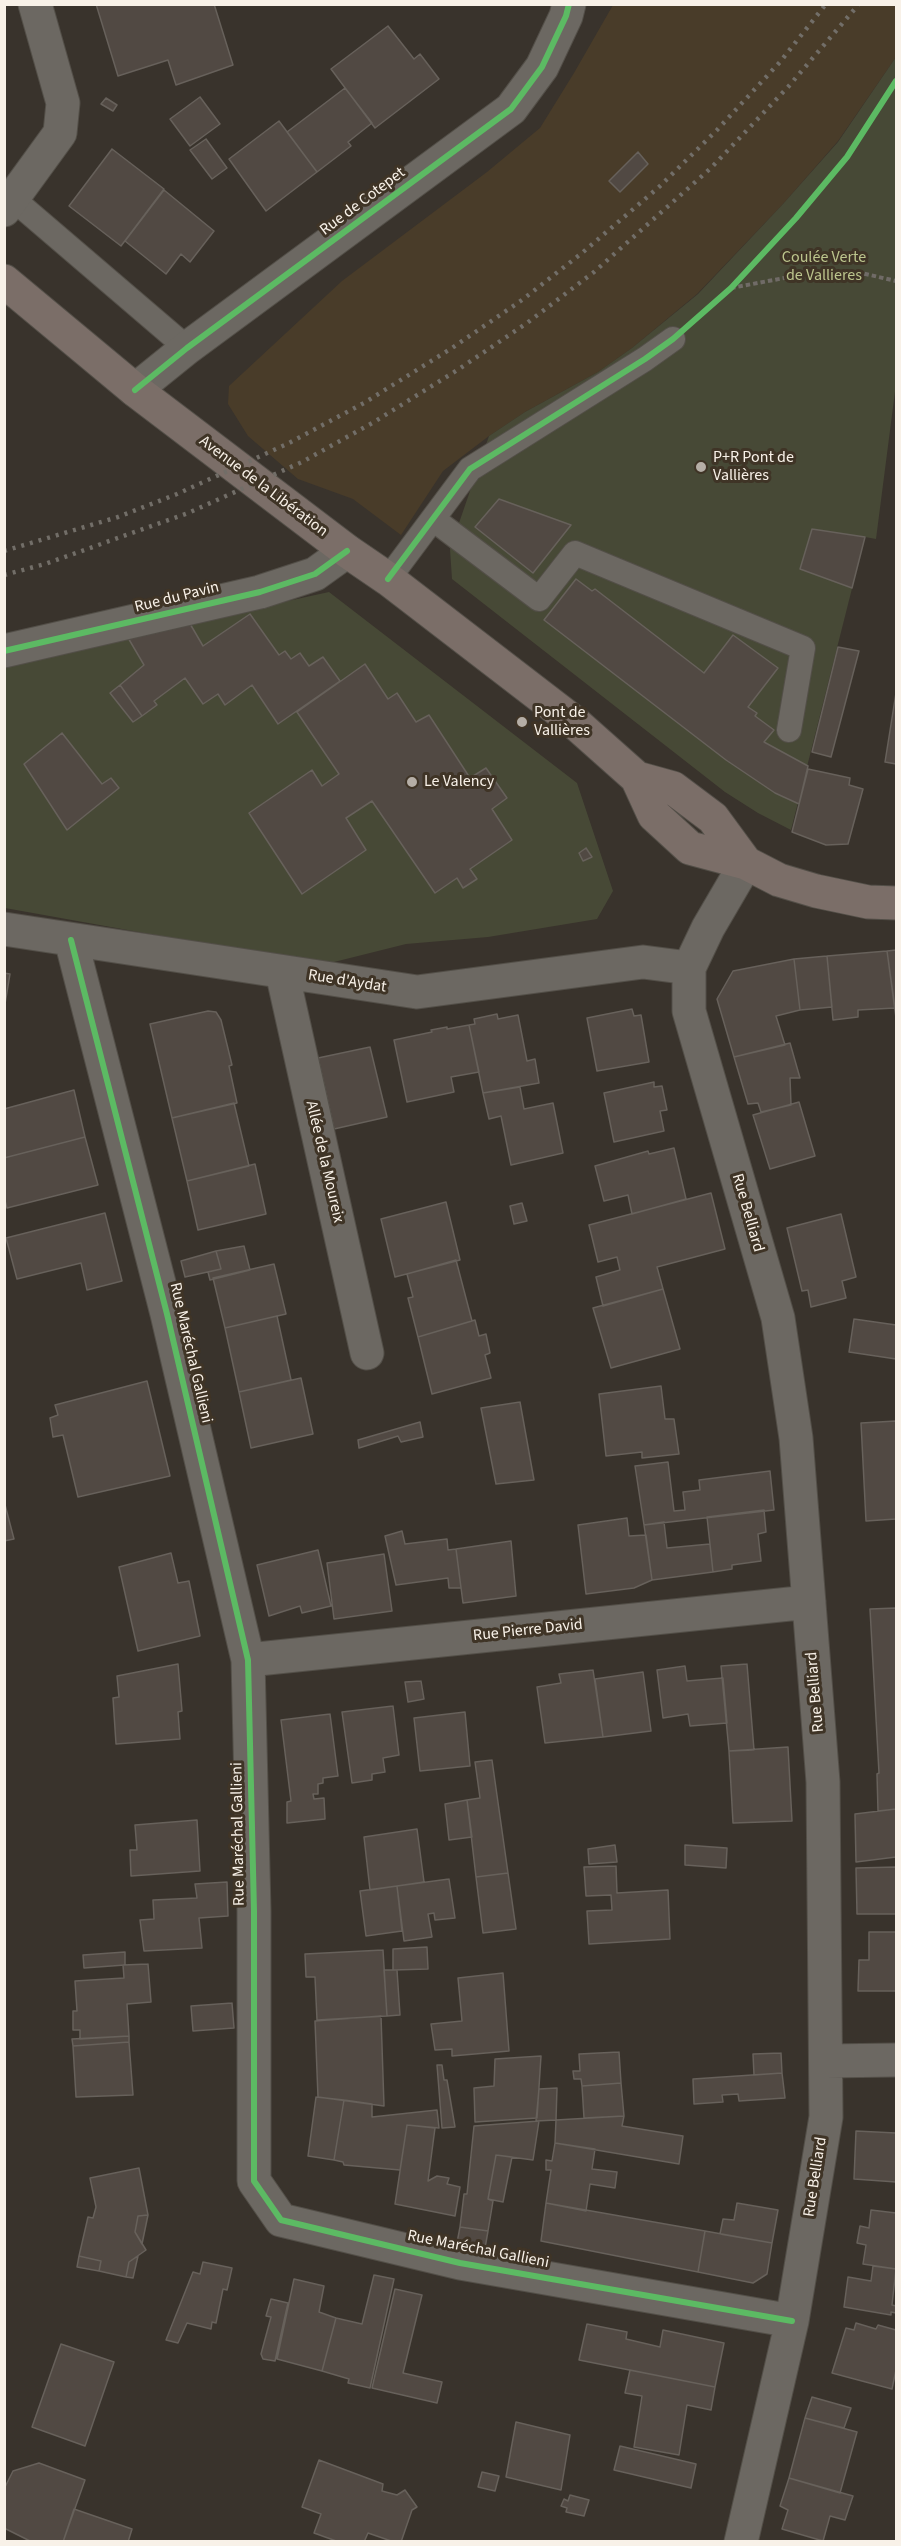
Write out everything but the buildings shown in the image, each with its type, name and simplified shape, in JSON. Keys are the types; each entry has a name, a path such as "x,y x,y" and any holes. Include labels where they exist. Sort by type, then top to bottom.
{"main road":[{"name":"Avenue de la Libération","path":"4,281 135,390 347,551 388,579 574,722 638,778 673,788 713,818 746,863 779,880 816,891 868,902 897,903"}],"street":[{"path":"9,205 60,133 63,103 35,4"},
{"name":"Rue de Cotepet","path":"135,390 187,348 511,109 542,67 566,16 569,4"},
{"name":"Rue du Pavin","path":"4,651 260,592 315,574 347,551"},
{"name":"Rue Belliard","path":"741,2541 792,2321 826,2117 823,1782 796,1438 778,1318 689,1011 689,968 708,928 746,863"},
{"name":"Rue d'Aydat","path":"4,929 417,992 643,962 689,968"},
{"name":"Rue Maréchal Gallieni","path":"71,940 167,1314 248,1660 254,1911 254,2181 281,2220 460,2263 792,2321"},
{"name":"Allée de la Moureix","path":"282,972 367,1353"},
{"name":"Rue Pierre David","path":"248,1660 809,1602"},
{"path":"826,2061 897,2060"}],"lane":[{"path":"9,205 187,348"},
{"path":"388,579 470,469 673,339"},
{"path":"433,519 539,599 574,553 803,648 789,730"}],"path":[{"path":"730,288 812,273 856,272 897,281"},
{"path":"722,295 739,279"}],"shaded area":[{"path":"613,5 896,5 896,57 838,141 783,204 697,294 632,348 598,372 525,412 443,471 401,535 353,499 298,479 248,436 228,404 229,386 342,281 487,172 540,128"}],"green space":[{"name":"Coulée Verte de Vallieres","path":"896,57 896,384 876,539 865,537 791,830 725,792 452,579 450,549 489,436 525,412 598,372 632,348 698,294 838,142"},
{"path":"329,592 577,783 613,891 597,919 488,937 406,944 322,965 5,908 4,663"}],"railway":[{"path":"4,551 118,517 177,494 287,444 364,403 452,348 522,300 582,253 659,187 717,130 780,62 826,4"},
{"path":"4,575 45,564 188,513 302,462 374,422 459,369 527,323 594,272 711,168 788,87 859,4"}],"cycle path":[{"path":"135,390 187,348 511,109 542,67 566,16 569,4"},
{"path":"388,579 470,469 645,359 673,339 731,288 796,218 847,157 896,81"},
{"path":"4,651 260,592 315,574 347,551"},
{"path":"71,940 167,1314 248,1660 254,1911 254,2181 281,2220 460,2263 792,2321"}],"place":[{"name":"P+R Pont de Vallières","path":"701,467"},
{"name":"Pont de Vallières","path":"522,722"},
{"name":"Le Valency","path":"412,782"}]}
